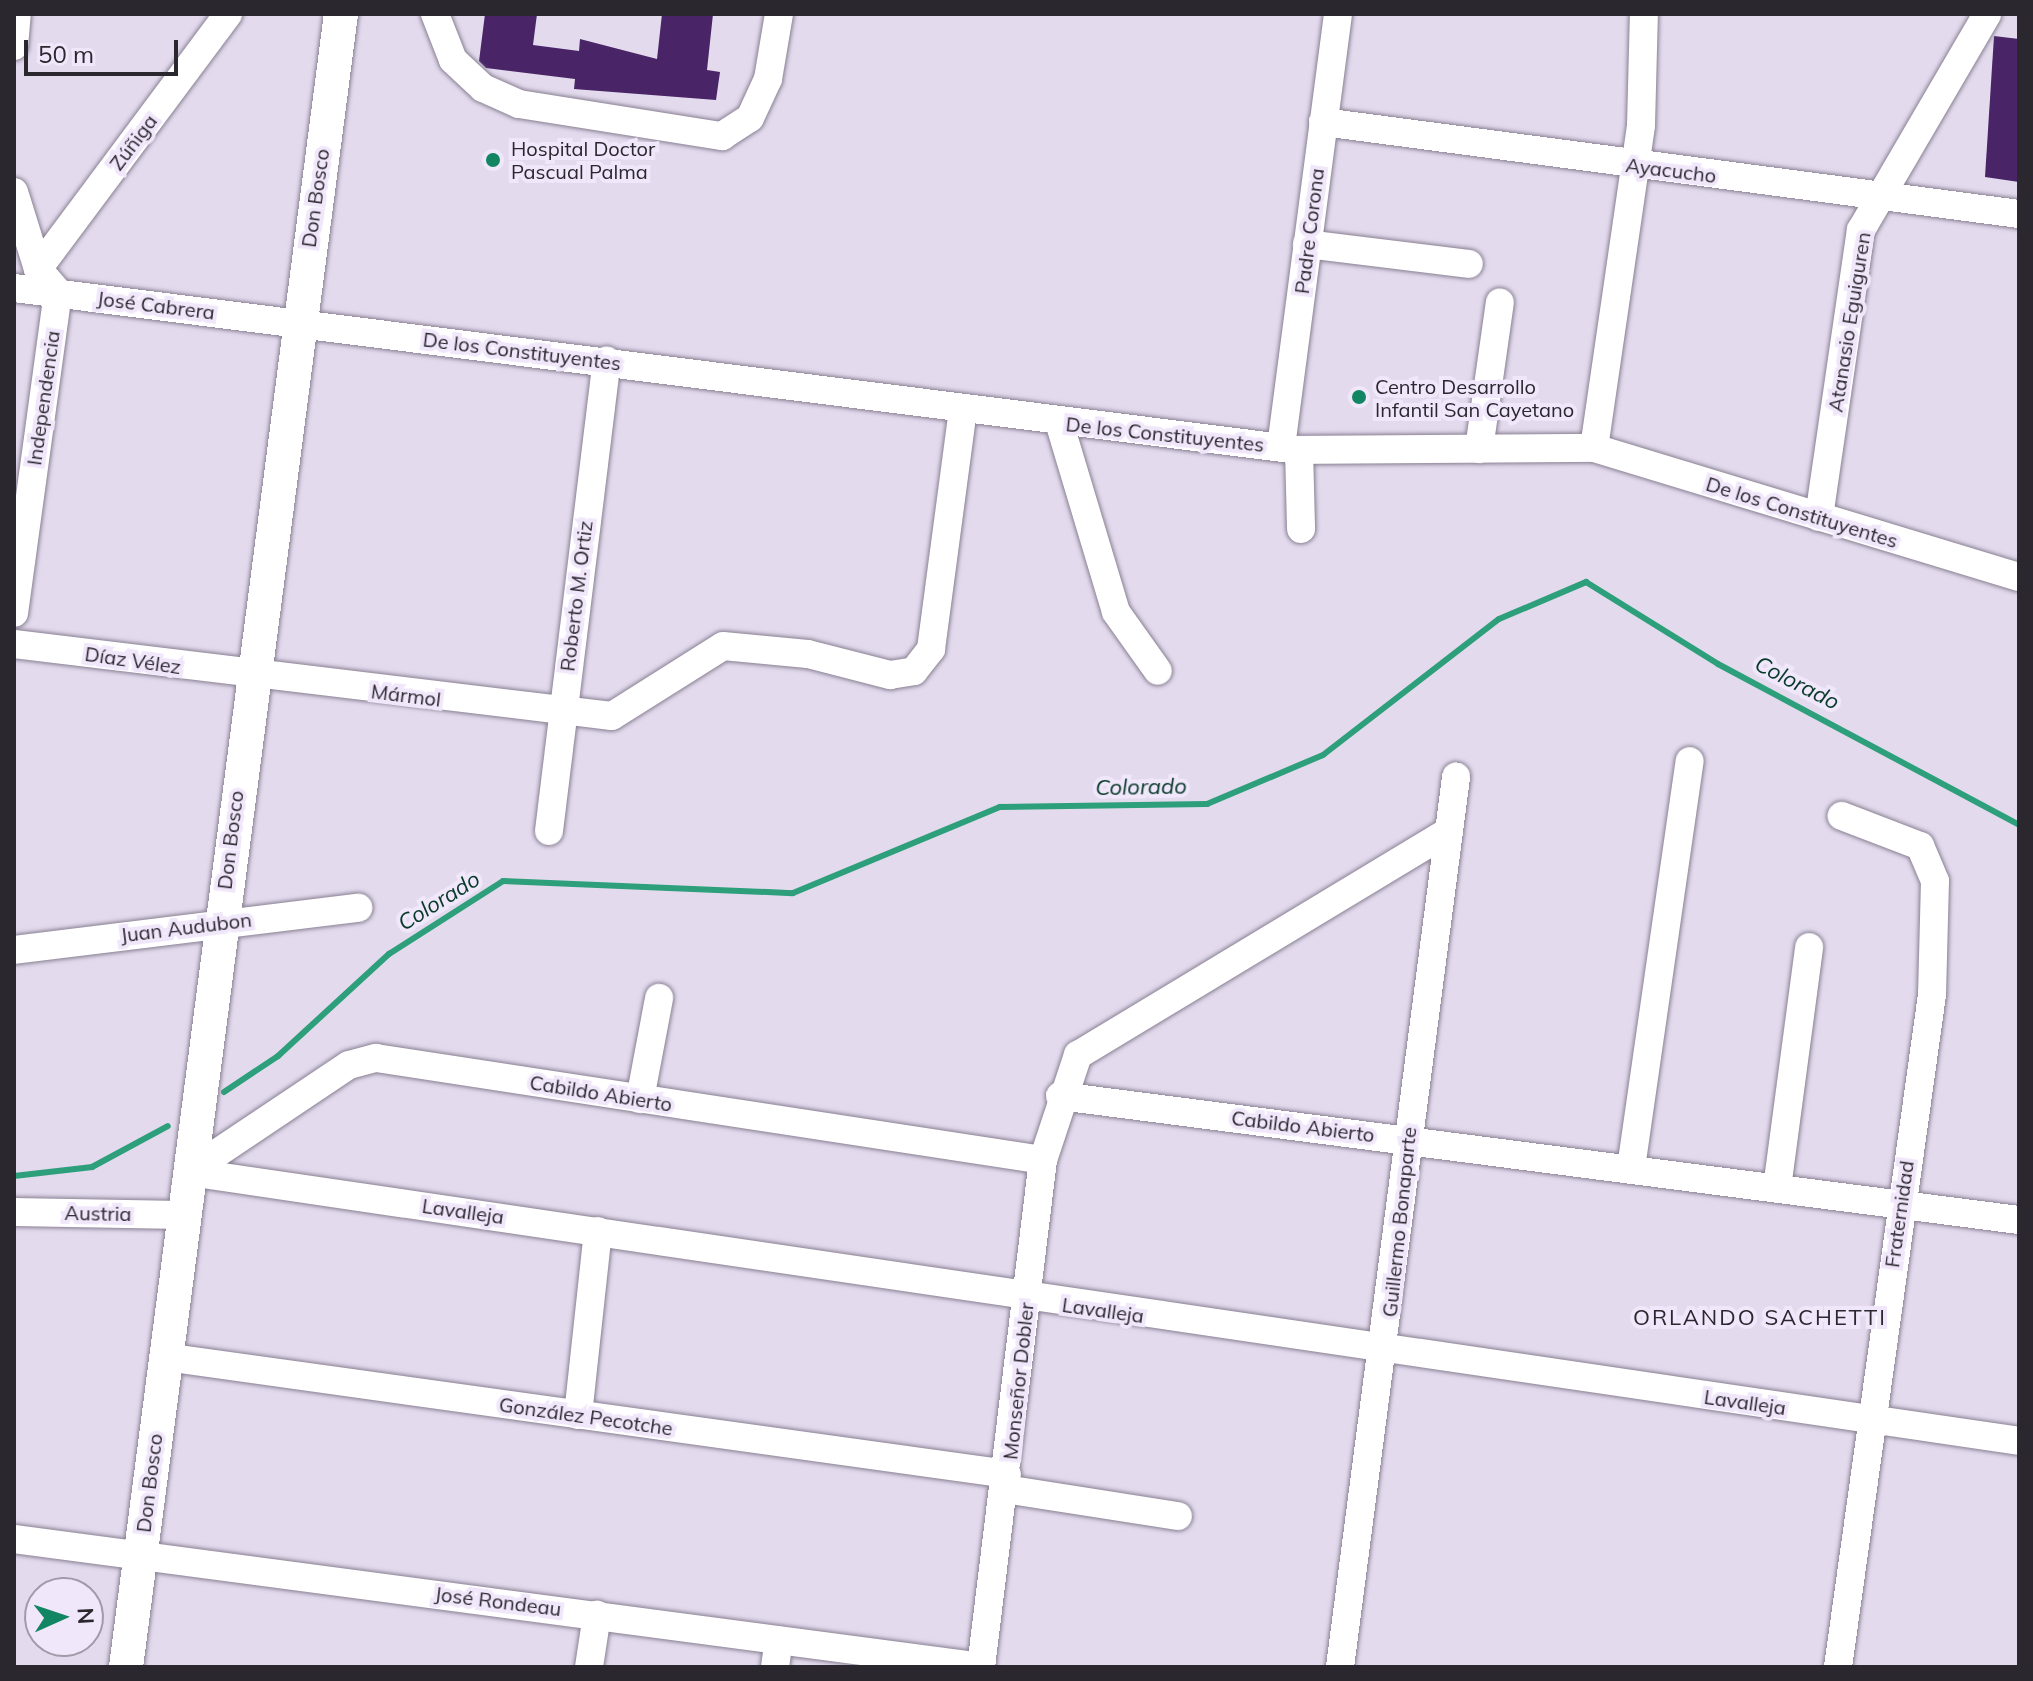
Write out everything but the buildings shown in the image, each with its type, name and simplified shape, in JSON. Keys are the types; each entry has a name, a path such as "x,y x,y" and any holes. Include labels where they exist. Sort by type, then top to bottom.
{"main road":[{"name":"Don Bosco","path":"126,1667 251,676 341,14"}],"street":[{"path":"14,46 17,14"},
{"name":"Zúñiga","path":"38,269 228,14"},
{"path":"435,14 453,60 483,88 519,104 722,136 750,118 768,79 779,14"},
{"name":"Padre Corona","path":"1301,529 1290,448 1307,244 1338,14"},
{"path":"1594,448 1636,166 1644,14"},
{"name":"Atanasio Eguiguren","path":"1819,517 1861,230 1878,194 1987,14"},
{"name":"Ayacucho","path":"1323,122 1636,166 2019,214"},
{"path":"14,192 38,269 58,292"},
{"path":"1307,244 1469,264"},
{"name":"José Cabrera","path":"14,288 297,323"},
{"name":"Independencia","path":"14,613 58,292"},
{"path":"1479,449 1500,302"},
{"name":"De los Constituyentes","path":"297,323 1059,422 1290,448 1594,448 2019,577"},
{"name":"Roberto M. Ortiz","path":"549,831 561,714 607,361"},
{"name":"Mármol","path":"251,676 561,714 612,716 723,646 808,654 890,675 914,671 931,649 963,408"},
{"path":"1059,422 1116,612 1158,671"},
{"name":"Díaz Vélez","path":"14,644 251,676"},
{"path":"1631,1168 1690,761"},
{"name":"Guillermo Bonaparte","path":"1340,1667 1385,1350 1407,1138 1456,777"},
{"name":"Fraternidad","path":"1838,1667 1900,1204 1932,995 1935,881 1920,846 1842,816"},
{"path":"1060,1096 1078,1055 1449,831"},
{"name":"Juan Audubon","path":"14,950 220,921 358,908"},
{"path":"1777,1188 1809,947"},
{"path":"640,1099 659,998"},
{"name":"Cabildo Abierto","path":"189,1172 349,1065 376,1058 1043,1160"},
{"name":"Cabildo Abierto","path":"1060,1096 1407,1138 2019,1220"},
{"name":"Monseñor Dobler","path":"981,1667 1043,1160 1060,1096"},
{"name":"Lavalleja","path":"189,1172 598,1231 1027,1299 2019,1441"},
{"name":"Austria","path":"14,1212 182,1215"},
{"path":"578,1415 598,1231"},
{"name":"González Pecotche","path":"165,1357 578,1415 1006,1481 1178,1516"},
{"name":"José Rondeau","path":"14,1539 597,1615 777,1653 981,1667"},
{"path":"589,1667 597,1615"}],"waterway":[{"name":"Colorado","path":"224,1092 278,1056 389,954 503,881 793,893 1000,807 1207,804 1323,755 1499,619 1586,582 1718,664 2019,825"},
{"name":"Colorado","path":"14,1176 92,1167 168,1126"}],"place":[{"name":"Hospital Doctor Pascual Palma","path":"493,160"},
{"name":"Centro Desarrollo Infantil San Cayetano","path":"1359,397"}],"district":[{"name":"ORLANDO SACHETTI","path":"1760,1318"}]}
